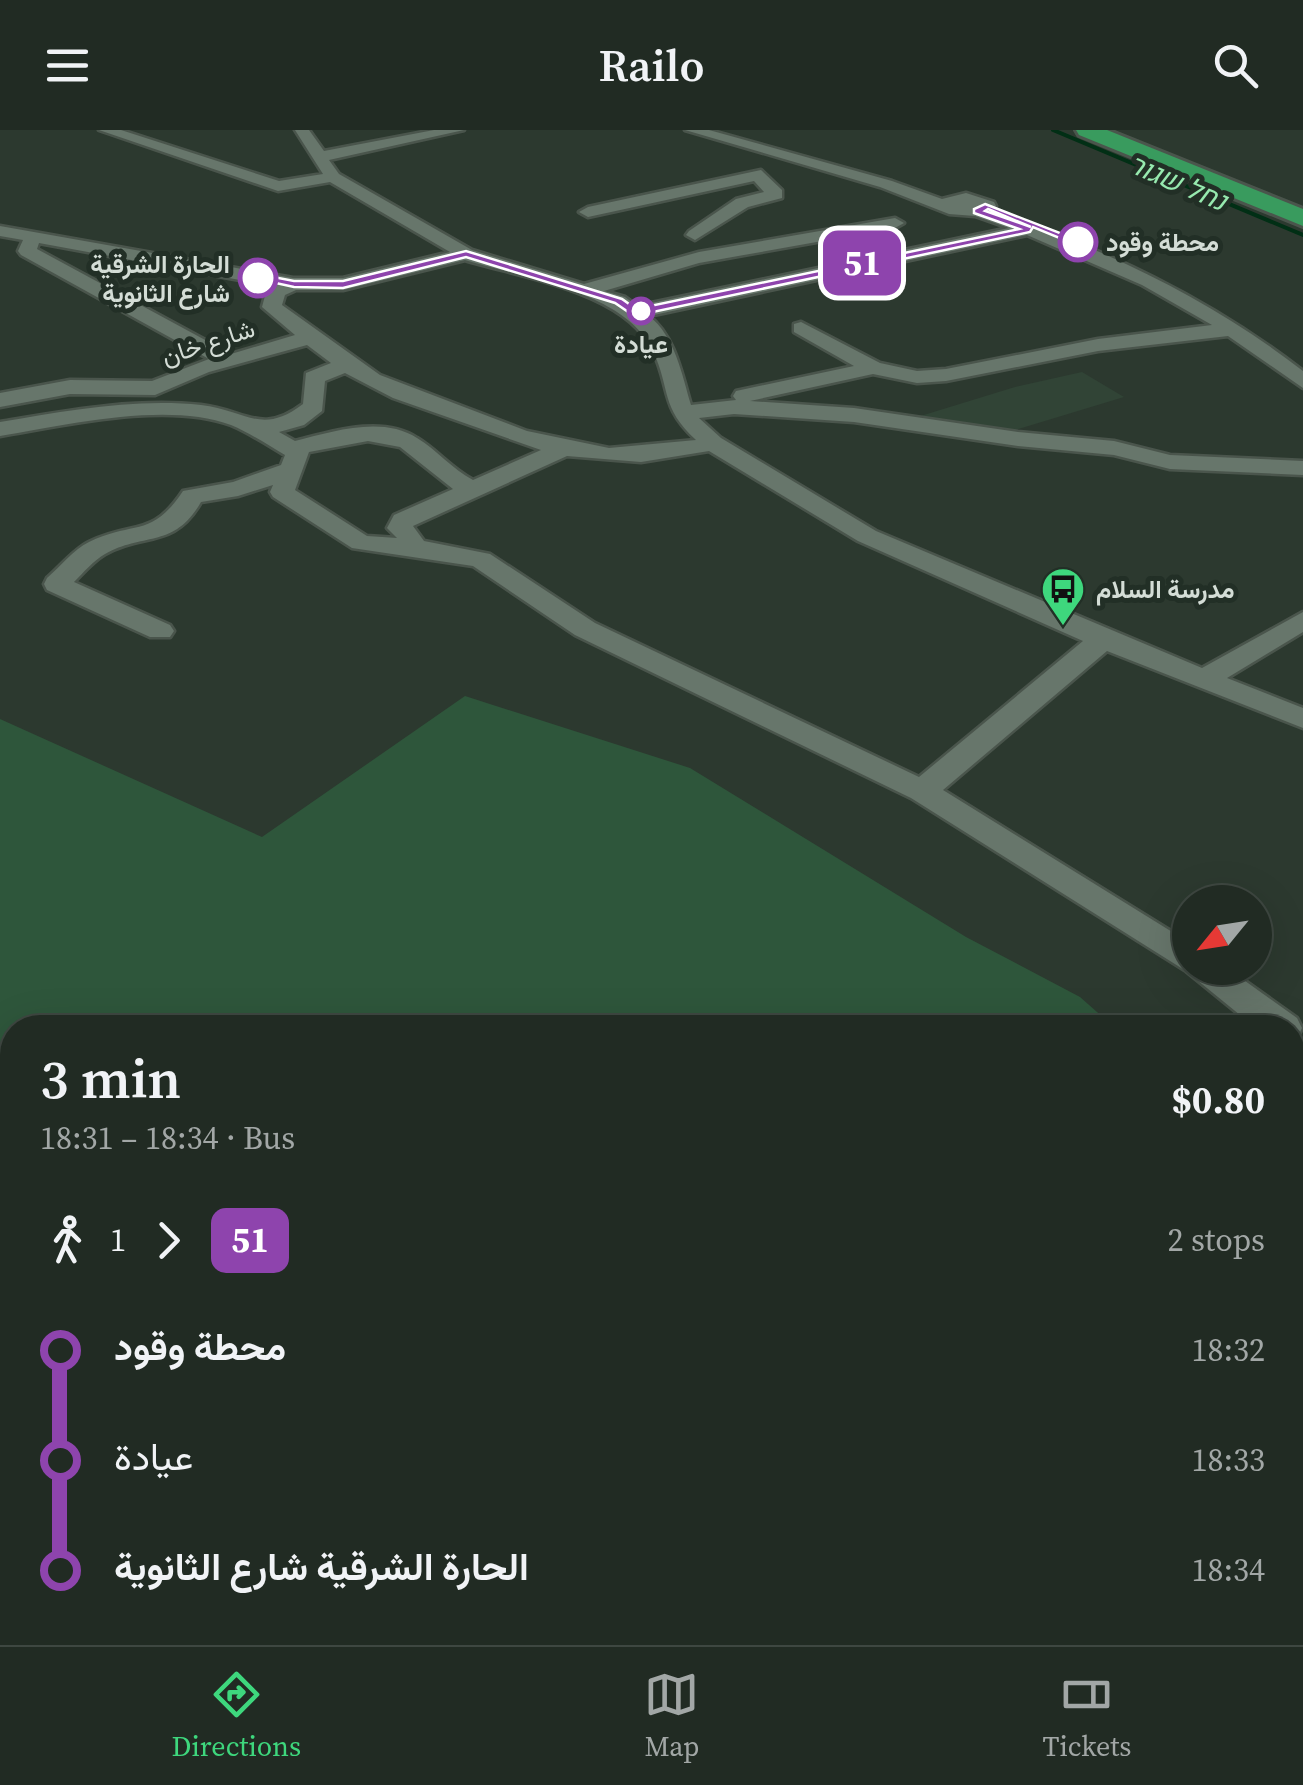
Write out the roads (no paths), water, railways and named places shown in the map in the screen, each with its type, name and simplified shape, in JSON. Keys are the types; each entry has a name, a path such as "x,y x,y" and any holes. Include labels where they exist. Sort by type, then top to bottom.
{"highway":[{"path":"1086,130 1303,218"},
{"path":"1118,131 1303,208"}],"street":[{"path":"106,130 278,186 326,167 457,130"},
{"path":"302,130 326,167 466,254 618,301 650,326 713,443 867,536 1103,639 1303,719"},
{"path":"692,130 951,200 979,200 983,208 1166,286 1234,329 1303,382"},
{"path":"701,130 766,141 951,200"},
{"path":"588,212 761,175 782,155"},
{"path":"695,234 742,203 776,194 761,175"},
{"path":"983,208 1109,255 1126,267"},
{"path":"584,291 640,270 895,223"},
{"path":"634,313 1030,229"},
{"path":"0,231 294,284 343,284 466,254"},
{"path":"33,237 27,251 228,361"},
{"path":"294,284 276,292 272,307 371,380 520,440 560,450 616,456 651,455 713,443"},
{"path":"801,328 873,368 917,377 946,375 1098,345 1234,329"},
{"name":"شارع خان","path":"0,400 70,387 154,388 202,367 312,336"},
{"path":"260,430 296,420 314,406 314,378 348,364"},
{"path":"694,411 873,368"},
{"path":"694,411 734,406 854,415 1018,440 1114,448 1170,462 1303,468"},
{"path":"0,428 206,410 242,418 291,460"},
{"path":"160,631 57,584 96,548 169,527 180,520 192,496 238,488 291,460 389,433 411,444 450,480 472,488"},
{"path":"413,547 410,536 400,528 403,520 560,450"},
{"path":"291,460 282,492 361,542 480,560 586,629 922,791 1172,949"},
{"path":"1204,680 1303,620"},
{"path":"922,791 1103,639"},
{"path":"1225,985 1265,1015"}],"waterway":[{"name":"נחל שגור","path":"1053,130 1303,235"}],"place":[{"name":"محطة وقود","path":"1078,242"},
{"name":"الحارة الشرقية شارع الثانوية","path":"258,278"},
{"name":"عيادة","path":"641,311"},
{"name":"مدرسة السلام","path":"1063,627"}]}
